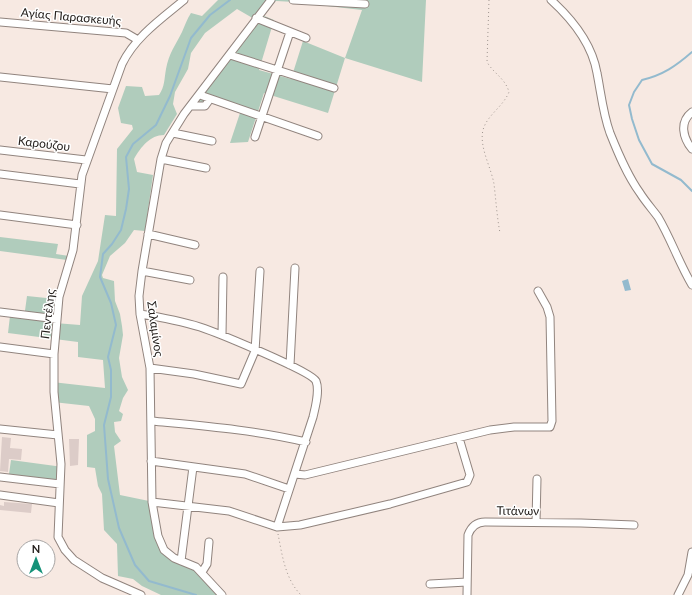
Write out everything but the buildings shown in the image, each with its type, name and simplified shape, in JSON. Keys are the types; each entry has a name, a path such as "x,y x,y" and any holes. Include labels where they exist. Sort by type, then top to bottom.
{"street":[{"name":"Πεντέλης","path":"140,595 102,578 74,560 65,550 58,537 61,464 54,392 56,319 59,297 73,250 77,225 80,184 86,160 113,89 128,52 138,40 184,0"},
{"name":"Σαλαμίνος","path":"222,595 196,567 168,554 161,545 158,536 152,502 152,421 150,368 140,314 142,271 161,159 166,143 191,106 271,0"},
{"path":"293,0 365,4"},
{"path":"551,0 573,22 586,43 595,64 601,98 610,133 626,170 639,192 658,218 680,266 692,285"},
{"path":"256,18 306,38"},
{"name":"Αγίας Παρασκευής","path":"0,22 126,33 138,40"},
{"path":"255,137 290,32"},
{"path":"230,55 334,88"},
{"path":"0,77 113,89"},
{"path":"200,95 318,136"},
{"path":"191,106 205,106 210,99"},
{"path":"692,112 684,121 683,132 692,149"},
{"path":"173,133 212,141"},
{"name":"Καρούζου","path":"0,150 86,160"},
{"path":"161,159 206,168"},
{"path":"0,174 80,184"},
{"path":"0,214 77,225"},
{"path":"148,234 195,245"},
{"path":"290,365 295,268"},
{"path":"142,271 190,280"},
{"path":"150,368 194,374 241,384 255,350 260,271"},
{"path":"222,335 223,277"},
{"path":"295,474 305,475 502,428 550,427 552,421 550,317 547,307 538,291"},
{"path":"0,312 56,319"},
{"path":"140,314 199,327 222,335 290,365 312,376 316,381 317,388 315,409 306,442 277,527"},
{"path":"0,347 54,354"},
{"path":"152,421 274,434 306,442"},
{"path":"0,429 58,435"},
{"path":"152,502 228,510 277,527 300,525 390,504 467,482 470,476 459,438"},
{"path":"151,460 245,474 289,489"},
{"path":"181,560 193,467"},
{"path":"0,477 60,484"},
{"path":"536,522 537,479"},
{"path":"0,495 59,504"},
{"name":"Τιτάνων","path":"467,595 466,582 468,535 474,525 481,522 634,525"},
{"path":"202,572 207,564 209,542"},
{"path":"678,595 688,575 692,552"},
{"path":"430,584 466,582"}],"path":[{"path":"489,0 487,62 491,69 502,77 509,92 506,101 488,120 483,130 483,142 490,166 500,233"},
{"path":"277,527 288,575 295,588 301,595"}],"green space":[{"path":"218,0 296,0 295,2 276,1 262,15 274,20 259,70 291,79 303,41 345,58 328,113 264,93 248,142 230,143 241,110 228,106 195,101 256,20 237,9 205,33 191,53 188,69 175,92 173,104 177,114 164,135 154,137 146,142 134,159 137,172 153,175 145,231 134,230 125,243 110,256 102,275 103,278 114,281 115,301 120,314 123,335 119,358 122,377 128,390 123,398 119,411 123,414 121,421 114,422 115,432 121,441 114,446 120,495 149,501 154,536 163,554 176,563 194,569 218,595 161,595 142,586 133,579 118,576 117,544 104,530 102,494 98,486 95,468 87,467 87,435 95,431 95,419 89,406 53,402 52,382 105,388 103,360 78,357 78,342 8,333 10,316 24,318 27,296 56,299 55,323 80,325 82,296 98,261 105,215 116,216 117,149 133,129 132,125 121,123 118,108 126,86 142,87 145,96 159,95 163,86 166,69 172,50 191,13 202,16"},
{"path":"328,0 426,0 422,82 345,58 362,10 327,6"},
{"path":"0,237 58,244 56,254 69,256 67,260 0,251"},
{"path":"11,460 63,467 62,481 9,474"}],"water":[{"path":"628,279 631,290 625,291 622,281"}],"waterway":[{"path":"196,595 149,581 135,565 119,528 108,479 104,425 111,397 111,370 108,357 116,325 111,303 100,277 103,254 121,230 126,209 129,189 126,157 133,144 156,125 170,96 191,38 210,15 230,0"},
{"path":"692,52 669,69 642,80 634,92 629,105 639,140 652,164 681,180 692,191"}]}
